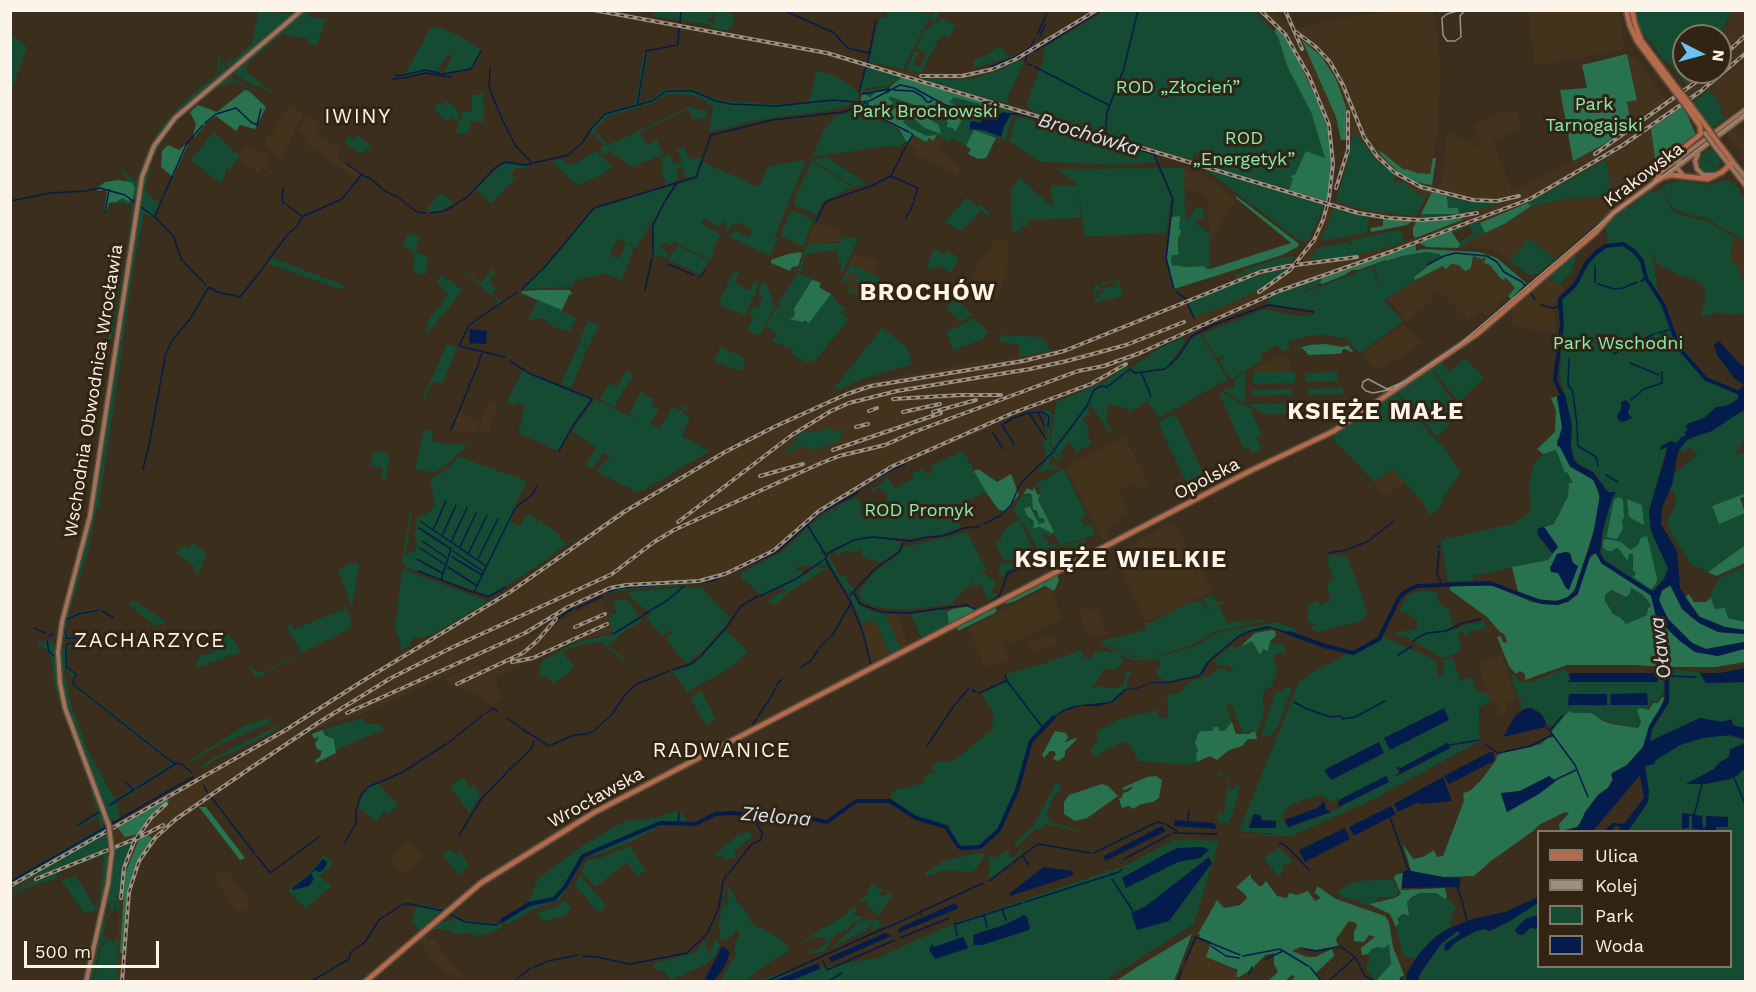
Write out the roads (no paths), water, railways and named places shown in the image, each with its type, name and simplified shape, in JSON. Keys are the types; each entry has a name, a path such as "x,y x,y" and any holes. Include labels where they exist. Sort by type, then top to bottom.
{"main road":[{"name":"Wschodnia Obwodnica Wrocławia","path":"87,981 109,878 112,851 109,826 63,698 58,674 58,652 62,622 90,516 138,201 148,159 171,122 302,10"},
{"path":"1629,13 1632,32 1742,176 1746,186"},
{"path":"1687,105 1700,126 1707,131"},
{"path":"1731,163 1725,170 1711,178 1660,177 1665,163 1707,131 1716,129 1746,108"},
{"name":"Krakowska","path":"1535,284 1596,232 1613,213 1654,183 1680,158 1746,108"},
{"name":"Krakowska","path":"1660,177 1746,116"},
{"path":"1700,150 1695,163 1702,174 1713,175 1731,163"},
{"path":"1680,158 1677,167 1683,176"},
{"name":"Opolska","path":"872,668 1275,459 1334,431 1466,342 1535,284"},
{"name":"Wrocławska","path":"365,981 489,877 602,808 872,668"}],"water":[{"path":"962,111 993,118 1003,112 1011,114 1001,137 983,130 970,129 970,122 980,123 983,116"},
{"path":"470,329 487,331 486,344 469,343"},
{"path":"1719,341 1745,367 1745,409 1712,431 1688,439 1681,447 1672,485 1662,508 1661,524 1677,551 1680,588 1698,616 1725,627 1745,630 1745,634 1718,632 1699,623 1682,609 1670,585 1662,590 1659,600 1668,619 1692,643 1706,649 1744,642 1745,651 1743,649 1718,656 1695,652 1664,626 1669,661 1669,702 1652,729 1650,741 1700,718 1723,722 1731,719 1733,725 1745,728 1745,742 1743,739 1730,735 1703,738 1680,745 1656,760 1654,764 1645,766 1649,792 1648,802 1629,830 1619,830 1620,827 1615,826 1612,830 1605,830 1613,823 1624,824 1644,798 1640,775 1594,830 1567,830 1580,824 1585,812 1598,795 1608,788 1613,780 1612,773 1627,765 1643,747 1649,726 1665,698 1663,648 1650,591 1654,590 1664,579 1668,568 1651,531 1649,511 1667,450 1667,447 1660,450 1661,446 1671,441 1677,443 1681,437 1686,436 1684,432 1688,430 1687,424 1704,418 1716,407 1734,402 1738,399 1738,391 1744,385 1735,379 1717,355 1714,345"},
{"path":"1565,394 1572,426 1571,447 1574,460 1593,472 1608,492 1616,492 1603,529 1600,553 1592,554 1587,560 1600,494 1593,480 1570,466 1557,445 1562,427 1557,396"},
{"path":"1626,400 1630,405 1628,413 1632,418 1623,422 1619,421 1617,416 1621,409 1621,402"},
{"path":"1544,527 1558,547 1552,553 1538,535 1537,529"},
{"path":"1570,553 1573,563 1578,566 1569,590 1558,573 1551,572 1550,568 1557,554"},
{"path":"1268,626 1294,634 1290,635 1271,628 1250,632 1239,637 1210,661 1203,673 1197,677 1168,683 1151,683 1137,689 1126,690 1113,702 1099,706 1080,706 1051,719 1063,710 1074,706 1110,702 1125,689 1137,688 1151,682 1168,682 1199,675 1207,662 1238,636 1248,631"},
{"path":"1745,668 1745,682 1706,683 1700,673 1720,673"},
{"path":"1656,673 1658,682 1567,682 1570,680 1569,674"},
{"path":"1647,693 1648,705 1610,705 1611,694"},
{"path":"1569,694 1607,694 1607,705 1568,705"},
{"path":"1444,708 1449,720 1390,750 1384,738"},
{"path":"1531,708 1541,714 1546,722 1545,727 1503,737 1515,716 1524,709"},
{"path":"1379,742 1384,753 1331,780 1324,770"},
{"path":"1447,743 1450,748 1394,777 1400,772 1396,767 1401,768"},
{"path":"1745,743 1745,768 1738,775 1705,784 1686,784 1714,769 1729,757 1730,749"},
{"path":"1490,752 1494,753 1494,761 1449,784 1444,776"},
{"path":"1386,776 1389,782 1338,807 1339,800"},
{"path":"1549,776 1556,781 1539,794 1507,812 1501,793 1520,791"},
{"path":"1443,777 1452,801 1421,804 1419,802 1398,812 1394,804"},
{"path":"1324,801 1326,809 1331,812 1288,827 1285,820 1317,808"},
{"path":"1391,806 1396,814 1354,836 1349,827"},
{"path":"1682,813 1702,816 1703,828 1706,827 1706,816 1728,817 1728,827 1704,830 1692,829 1692,816 1689,816 1689,828 1682,829"},
{"path":"1254,814 1260,815 1262,820 1276,821 1276,828 1249,828"},
{"path":"1175,820 1214,823 1217,829 1174,826"},
{"path":"1162,826 1166,831 1105,861 1104,856"},
{"path":"1345,828 1350,839 1305,862 1299,850"},
{"path":"1203,847 1209,850 1200,858 1178,862 1126,888 1122,878 1163,855 1178,848"},
{"path":"1209,857 1212,863 1169,921 1137,930 1131,913 1146,906"},
{"path":"323,859 327,862 326,866 322,871 315,870 311,874 314,879 309,886 293,890 292,888 309,875"},
{"path":"1044,867 1072,871 1074,875 1010,896 1010,893"},
{"path":"1409,869 1443,877 1460,878 1460,887 1402,888 1403,872"},
{"path":"1537,897 1537,904 1510,921 1490,931 1484,929 1476,931 1444,951 1445,944 1460,934 1458,931 1441,944 1417,981 1406,981 1407,973 1418,955 1435,937 1449,928 1472,919 1505,912"},
{"path":"955,903 957,909 898,933 899,928"},
{"path":"1024,915 1027,917 1029,930 982,945 974,945 973,935 1004,925"},
{"path":"1537,915 1537,929 1530,928 1523,935 1517,934 1515,930 1525,919"},
{"path":"885,933 891,936 832,962 828,958"},
{"path":"963,937 968,947 966,949 935,959 929,950 932,944 934,947"},
{"path":"722,946 730,952 725,966 714,981 704,981"},
{"path":"818,963 820,969 790,981 774,981"}],"waterway":[{"path":"680,24 681,10"},
{"path":"783,10 819,26"},
{"path":"1038,33 1048,10"},
{"path":"1035,51 1102,10"},
{"path":"1106,125 1107,112 1124,68 1138,10"},
{"path":"868,61 876,20"},
{"path":"1040,36 1045,25"},
{"path":"646,51 678,45 679,27"},
{"path":"820,27 833,32 848,48 869,53"},
{"path":"978,72 1013,58 1030,48 1035,39"},
{"path":"442,74 471,69 481,51"},
{"path":"637,105 646,54"},
{"path":"1025,62 1027,55"},
{"path":"859,92 866,66"},
{"path":"1035,67 1040,70"},
{"path":"490,69 489,87 501,117 515,145 532,163"},
{"path":"396,74 398,76 426,70 439,73"},
{"path":"1041,70 1080,90"},
{"path":"413,76 426,73 451,77"},
{"path":"393,79 411,77"},
{"name":"Brochówka","path":"859,102 869,101 900,85 914,88 943,104 962,111"},
{"path":"863,94 889,89"},
{"name":"Brochówka","path":"894,90 913,91 927,102 932,100"},
{"name":"Brochówka","path":"495,168 505,162 525,165 568,155 582,143 605,114 652,101 666,91 692,91 716,101 731,104 776,106 833,100 857,102"},
{"path":"1081,91 1109,105"},
{"name":"Brochówka","path":"859,106 866,103"},
{"path":"868,103 864,110 909,132"},
{"path":"522,289 544,268 594,208 696,177 711,135 772,120 844,112 856,107"},
{"path":"205,123 216,114 236,108 257,125 261,109"},
{"name":"Brochówka","path":"1009,114 1021,114 1154,154 1173,199 1166,258 1174,289"},
{"path":"164,195 187,143 203,125"},
{"path":"1106,127 1106,135"},
{"path":"907,144 913,135 911,133"},
{"path":"906,146 891,176 918,188 914,199"},
{"name":"Brochówka","path":"347,164 397,197"},
{"name":"Brochówka","path":"430,213 444,211 467,197 494,169"},
{"name":"Brochówka","path":"267,262 302,217 342,199 362,174"},
{"path":"816,222 825,203 891,176"},
{"path":"665,201 676,184"},
{"name":"Brochówka","path":"10,201 50,193 100,188 125,195 134,202"},
{"path":"283,188 282,201 285,204"},
{"path":"105,212 109,190"},
{"path":"155,216 163,197"},
{"name":"Brochówka","path":"399,198 417,212 425,213"},
{"path":"910,211 914,201"},
{"path":"653,254 653,225 664,203"},
{"path":"287,205 302,216"},
{"name":"Brochówka","path":"140,206 156,218 174,237 181,259 206,285"},
{"path":"906,218 909,212"},
{"path":"1563,397 1555,380 1562,323 1560,299 1575,285 1587,262 1597,252 1606,246 1623,244 1634,251 1642,261 1646,278 1663,304 1679,348 1706,379 1742,394"},
{"name":"Brochówka","path":"1427,265 1455,253 1487,256 1497,262 1504,272 1522,282 1535,299"},
{"path":"645,290 652,258"},
{"name":"Brochówka","path":"165,356 171,342 190,319 209,287 217,292 240,297 266,264"},
{"path":"668,264 694,275"},
{"path":"1595,266 1595,283"},
{"path":"701,277 705,270"},
{"path":"1641,281 1646,278"},
{"path":"1625,287 1637,282"},
{"path":"1598,284 1614,289 1624,288"},
{"path":"475,350 459,346 469,325 517,292"},
{"name":"Brochówka","path":"1177,292 1186,299"},
{"name":"Brochówka","path":"1187,303 1194,318"},
{"path":"1054,450 1087,406 1094,390 1101,386 1107,387 1130,369 1135,373 1165,369 1177,358 1192,336 1213,325 1268,305 1314,312"},
{"name":"Brochówka","path":"1541,305 1553,308 1560,306"},
{"name":"Brochówka","path":"1198,326 1206,328"},
{"path":"1160,346 1199,328"},
{"path":"1658,333 1669,330"},
{"path":"1613,354 1654,334"},
{"path":"476,350 505,357"},
{"path":"479,361 483,351"},
{"path":"143,469 165,358"},
{"path":"1569,359 1568,385 1574,399"},
{"path":"510,361 527,372"},
{"path":"469,386 479,363"},
{"path":"1630,363 1659,375"},
{"path":"1141,372 1151,396"},
{"path":"1631,400 1644,389 1662,383 1662,372"},
{"path":"528,373 592,399 572,427 559,451"},
{"path":"451,430 469,387"},
{"path":"1574,401 1577,424"},
{"path":"1014,444 1002,425 1013,418 1028,413 1043,412 1049,416 1048,427"},
{"path":"1029,413 1046,439"},
{"path":"1038,413 1045,426"},
{"path":"1577,426 1578,446 1596,457 1598,466"},
{"path":"993,433 1003,449"},
{"path":"1003,513 1011,505 1020,484 1053,452"},
{"path":"824,511 857,493 857,490 889,471 905,464"},
{"path":"1606,475 1610,477"},
{"path":"1611,478 1618,482"},
{"path":"474,592 515,508 532,495 537,486"},
{"path":"433,530 446,501"},
{"path":"443,534 456,505"},
{"path":"451,542 467,508"},
{"path":"608,592 620,588 712,581 777,552 821,512"},
{"path":"460,547 476,513"},
{"path":"468,554 487,515"},
{"path":"984,524 1001,515"},
{"path":"478,559 498,519"},
{"path":"420,521 486,566"},
{"path":"1329,553 1346,550 1367,542 1394,521"},
{"path":"808,526 825,554"},
{"path":"974,528 980,526"},
{"path":"929,537 943,536 972,527"},
{"path":"419,528 451,549 441,580"},
{"path":"760,596 796,579 825,559 828,553 854,540 873,537 911,541 927,537"},
{"path":"422,541 446,557"},
{"path":"850,595 876,568 899,552 903,543"},
{"path":"420,548 444,564"},
{"path":"453,551 484,572"},
{"path":"1439,551 1437,574 1442,584"},
{"path":"1597,551 1603,562 1654,595"},
{"name":"Zielona","path":"1330,647 1353,653 1379,639 1399,598 1417,586 1490,583 1541,602 1558,603 1576,593 1589,554"},
{"path":"452,557 482,575"},
{"path":"980,608 999,597 1008,573 1028,566 1049,566 1074,558"},
{"path":"417,559 442,573"},
{"path":"1086,560 1098,559"},
{"path":"826,560 851,603 863,633 871,666"},
{"path":"448,567 477,586"},
{"path":"418,571 472,592"},
{"path":"643,615 668,600 684,586"},
{"path":"474,592 488,597 506,587"},
{"path":"854,593 860,604 882,612 909,613 959,606"},
{"path":"577,608 602,596"},
{"path":"672,670 691,664 700,657 726,628 741,606 758,596"},
{"path":"819,648 833,634 851,603"},
{"path":"961,606 966,605 977,610"},
{"path":"558,619 574,608"},
{"path":"81,638 67,638 64,629 65,620 79,614 99,610"},
{"path":"102,611 114,618"},
{"path":"613,634 641,617"},
{"path":"1413,642 1427,633 1446,631 1463,623 1481,619"},
{"path":"34,628 45,633"},
{"name":"Zielona","path":"1289,633 1328,647"},
{"path":"48,636 53,634"},
{"path":"47,641 49,652 54,656"},
{"path":"75,677 76,674 66,667 66,649 67,644 80,642"},
{"path":"1398,655 1412,646"},
{"path":"801,667 811,661 818,650"},
{"path":"551,745 574,735 594,731 612,714 635,685 669,671"},
{"path":"1005,675 1007,681 1043,728"},
{"name":"Oława","path":"1671,676 1695,677"},
{"path":"74,679 73,684 172,762 183,765 192,773"},
{"path":"776,686 782,679"},
{"path":"979,693 1006,681"},
{"path":"927,746 953,707 969,688"},
{"path":"768,702 775,689"},
{"path":"972,690 976,692"},
{"path":"1294,702 1307,709 1331,717 1341,716 1343,719 1355,717 1385,701"},
{"path":"758,716 767,703"},
{"path":"490,710 493,708 498,712"},
{"path":"448,743 483,715"},
{"path":"1551,729 1562,716"},
{"name":"Zielona","path":"503,920 529,904 554,899 565,887 583,856 660,823 695,824 716,814 733,813 788,819 803,817 827,822 856,801 890,801 916,818 946,827 958,846 962,848 980,847 999,830 1017,790 1031,741 1054,717"},
{"path":"507,718 521,728"},
{"path":"753,724 757,718"},
{"path":"1547,727 1575,765 1588,797"},
{"path":"522,729 549,746"},
{"path":"1499,753 1531,746 1552,735"},
{"path":"1450,745 1479,740"},
{"path":"518,762 531,749 534,741"},
{"path":"357,807 361,795 368,787 403,772 446,744"},
{"path":"1485,744 1497,753"},
{"path":"459,835 482,798 516,763"},
{"path":"137,788 175,764"},
{"path":"1555,780 1576,770"},
{"path":"10,882 193,777"},
{"path":"1734,777 1744,802"},
{"path":"125,782 133,789"},
{"path":"1699,795 1702,784"},
{"path":"204,786 207,792"},
{"path":"110,805 135,789"},
{"path":"211,797 255,854"},
{"path":"1694,815 1699,797"},
{"path":"345,843 356,823 356,809"},
{"path":"1188,821 1189,810"},
{"path":"77,826 99,812"},
{"path":"678,824 679,813"},
{"path":"729,873 752,844 761,840 762,832 757,825 762,816"},
{"path":"1390,817 1408,869"},
{"path":"1094,853 1157,822 1165,824"},
{"path":"1167,825 1177,831"},
{"path":"1173,833 1217,834"},
{"path":"1124,859 1169,835"},
{"path":"257,856 270,873 319,837"},
{"path":"1279,843 1285,845"},
{"path":"989,881 1038,844 1091,853"},
{"path":"1286,846 1309,870"},
{"path":"1023,856 1029,865"},
{"path":"1025,902 1119,872 1122,869"},
{"path":"707,934 719,907 723,881 727,874"},
{"path":"1112,879 1133,911"},
{"path":"921,915 920,912 983,883"},
{"path":"1457,887 1463,903"},
{"path":"956,924 1022,903"},
{"name":"Zielona","path":"310,982 349,959 351,952 365,942 379,920 403,904 444,911 465,922 496,925 503,920"},
{"path":"1463,905 1467,921"},
{"path":"1002,910 1006,920"},
{"path":"888,927 919,913"},
{"path":"984,915 987,927"},
{"path":"900,938 949,918"},
{"path":"955,923 957,936"},
{"path":"765,982 887,927"},
{"path":"630,964 687,953 706,935"},
{"path":"1185,962 1196,937 1240,955"},
{"path":"823,961 827,970 895,940"},
{"path":"1211,946 1226,956 1239,958"},
{"path":"1340,946 1355,957 1365,976 1376,982"},
{"path":"1303,949 1317,951 1338,947"},
{"path":"1243,956 1280,949 1308,966"},
{"path":"1266,959 1283,951"},
{"path":"548,961 579,955"},
{"path":"583,956 629,964"},
{"path":"1328,982 1354,958"},
{"path":"534,967 546,962"},
{"path":"1249,974 1252,967"},
{"path":"1310,967 1322,982"},
{"path":"513,982 531,968"},
{"path":"1177,982 1182,970"},
{"path":"827,982 842,973"},
{"path":"1399,982 1402,977"}],"tram line":[{"path":"1461,10 1442,18 1443,35 1447,41 1455,41 1461,37 1460,16 1465,10"},
{"path":"1406,381 1387,389 1368,379 1363,382 1362,387 1373,393 1393,389 1398,386 1427,366 1461,343 1606,219 1746,113"}],"railway":[{"path":"593,10 827,53 1358,213 1421,220 1477,213"},
{"path":"921,76 962,76 993,69 1016,59 1097,10"},
{"path":"1259,292 1290,270 1314,240 1329,198 1333,164 1329,125 1309,76 1285,34 1260,10"},
{"path":"1285,10 1302,49"},
{"path":"1296,32 1316,47 1330,62 1343,85 1364,137 1377,156 1394,172 1421,187 1473,200 1497,201 1519,196"},
{"path":"1732,48 1746,35"},
{"path":"122,982 129,892 139,861 155,838 176,819 249,769 391,678 612,574 674,530 819,464 839,456 885,445 1078,371 1104,366 1140,353 1279,291 1530,199 1623,145 1701,91 1746,53"},
{"path":"1595,154 1693,84"},
{"path":"1336,188 1348,150 1348,112"},
{"path":"10,886 284,731 510,592 624,512 725,452 776,426 847,394 871,386 1023,361 1064,351 1260,272 1357,257"},
{"path":"678,522 792,435 831,411 849,403 897,391 1067,361 1126,345 1184,322"},
{"path":"347,713 525,633 568,607 610,588 699,581 725,574 773,551 819,511 893,466 1013,413 1091,384 1126,364"},
{"path":"893,399 1001,395"},
{"path":"933,412 976,400"},
{"path":"903,412 940,404"},
{"path":"869,411 877,408"},
{"path":"833,450 941,413"},
{"path":"856,427 868,424"},
{"path":"760,476 803,464"},
{"path":"575,627 605,614"},
{"path":"457,684 523,653 556,619"},
{"path":"512,662 533,658 607,624"},
{"path":"121,898 124,868 134,842 151,818 166,804"},
{"path":"36,879 140,837 163,825"}],"district":[{"name":"IWINY","path":"358,117"},
{"name":"BROCHÓW","path":"928,293"},
{"name":"KSIĘŻE MAŁE","path":"1376,412"},
{"name":"KSIĘŻE WIELKIE","path":"1121,560"},
{"name":"ZACHARZYCE","path":"150,641"},
{"name":"RADWANICE","path":"722,751"}],"park label":[{"name":"ROD „Złocień”","path":"1178,88"},
{"name":"Park Brochowski","path":"925,112"},
{"name":"Park Tarnogajski","path":"1594,115"},
{"name":"ROD „Energetyk”","path":"1244,149"},
{"name":"Park Wschodni","path":"1618,344"},
{"name":"ROD Promyk","path":"919,511"}]}
